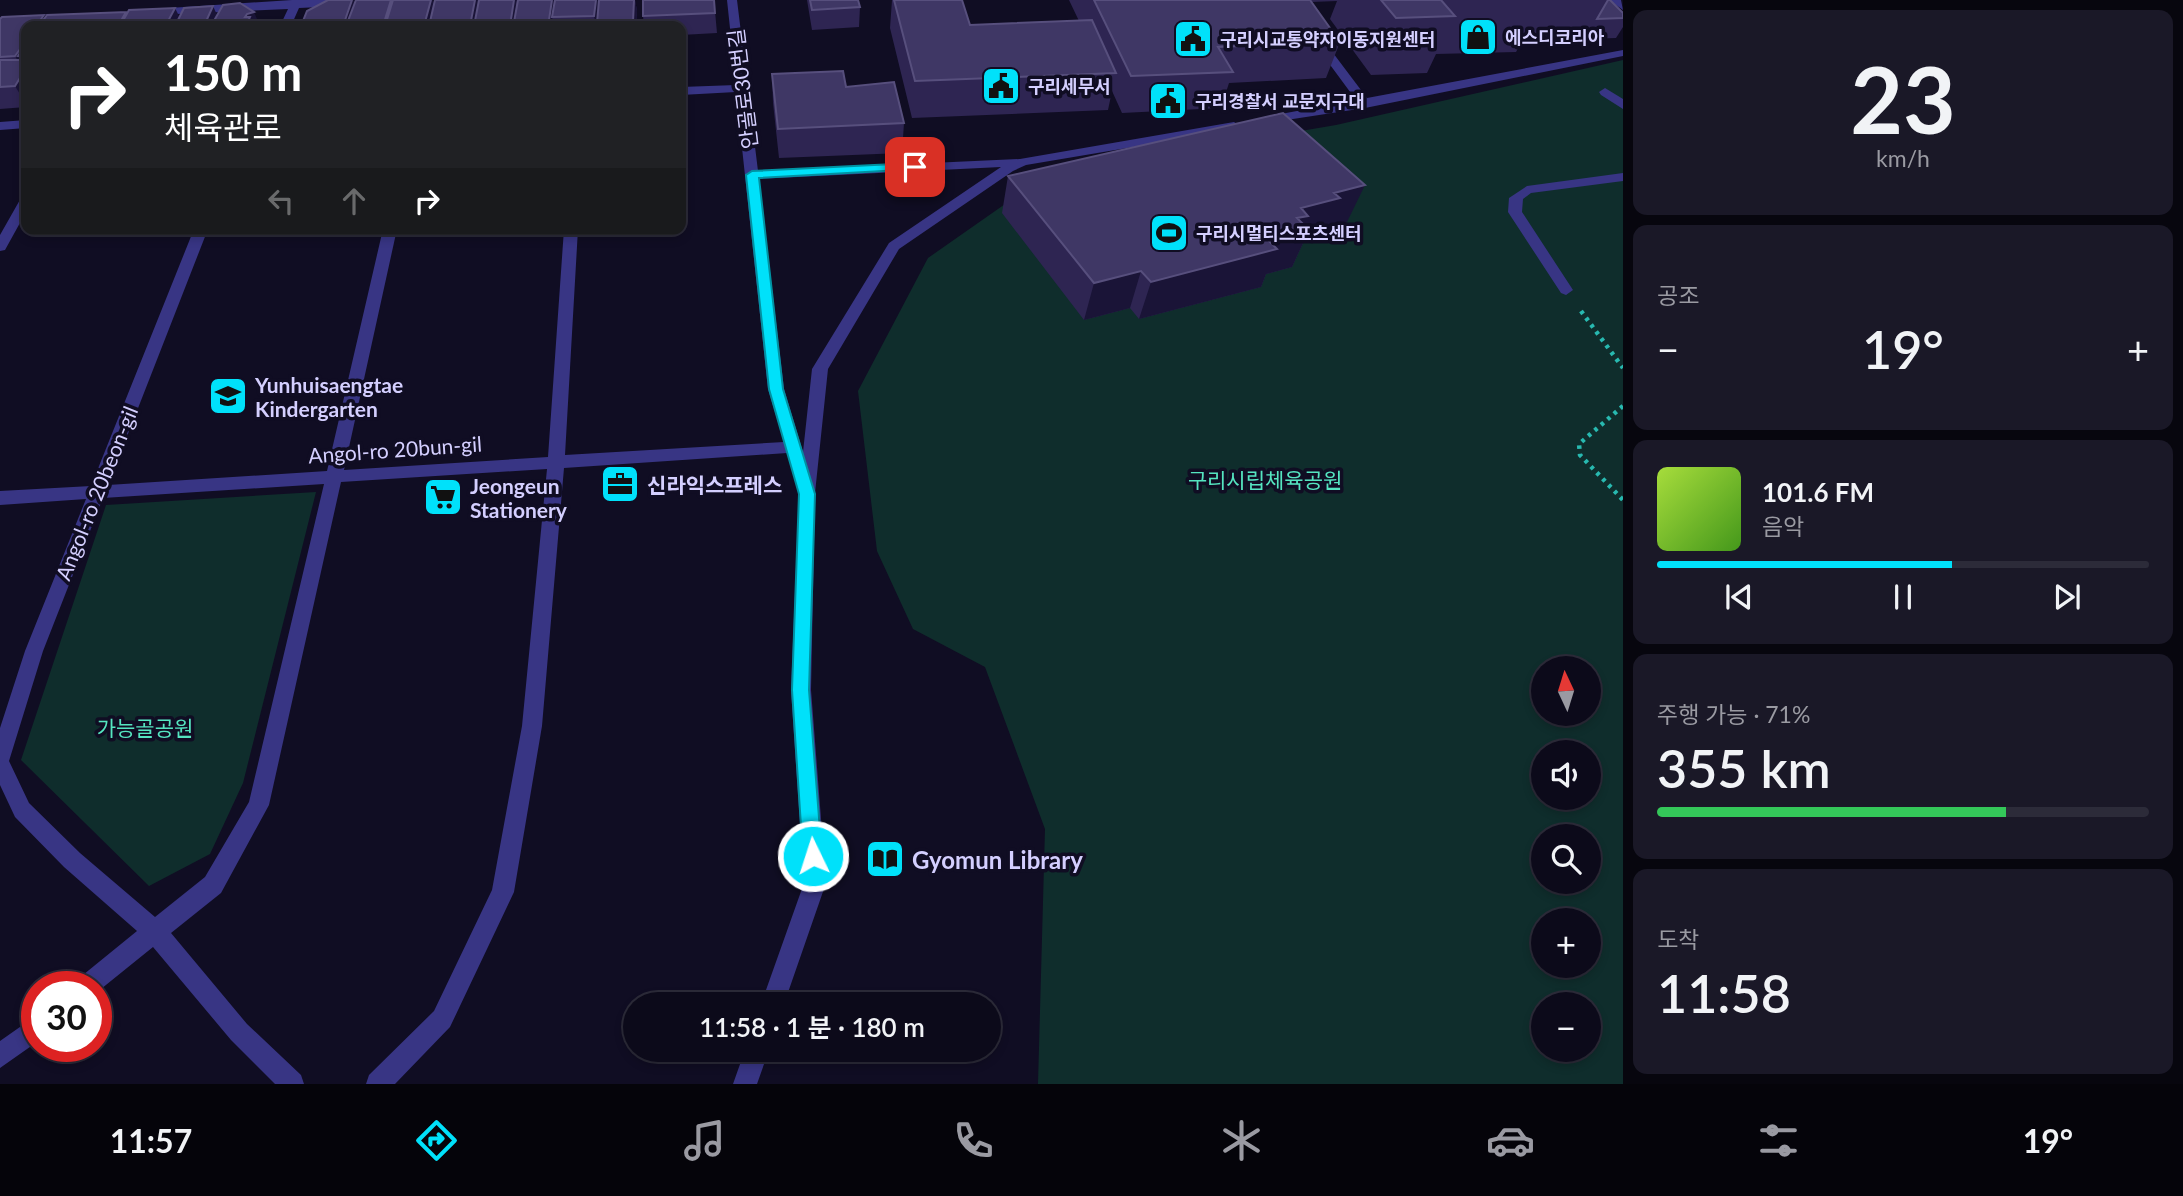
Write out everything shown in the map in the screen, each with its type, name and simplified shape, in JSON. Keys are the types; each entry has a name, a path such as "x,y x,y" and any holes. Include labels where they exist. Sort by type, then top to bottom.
{"street":[{"name":"안골로30번길","path":"732,0 776,389 807,494 800,690 814,884 777,992"},
{"path":"1614,0 1623,7"},
{"path":"288,21 296,2"},
{"path":"144,13 296,2 362,2"},
{"path":"1312,31 1364,104"},
{"path":"752,175 1023,162 1364,104 1623,53"},
{"path":"686,91 743,88"},
{"path":"1605,92 1623,105"},
{"path":"0,126 21,124"},
{"path":"807,494 820,369 894,246 986,183 1023,162"},
{"path":"1566,290 1515,212 1513,203 1527,190 1623,177"},
{"path":"0,247 21,210"},
{"name":"Angol-ro 20beon-gil","path":"199,235 34,651 0,761 22,810 72,860 155,932 239,1032 292,1084"},
{"path":"106,971 213,885 260,805 389,235"},
{"path":"378,1084 442,1019 503,892 532,726 556,462 570,235"},
{"name":"Angol-ro 20bun-gil","path":"0,498 793,447"},
{"path":"0,1056 21,1040"},
{"path":"745,1084 753,1062"}],"path":[{"path":"1566,290 1623,369"},
{"path":"1623,406 1579,444 1580,455 1623,500"}],"green space":[{"name":"구리시립체육공원","path":"1623,60 1623,1084 1038,1084 1045,829 985,667 913,629 877,551 858,391 928,258 1038,181 1119,162 1336,125"},
{"name":"가능골공원","path":"316,492 243,783 210,854 149,886 21,760 106,505"}],"building":[{"path":"328,0 352,0 345,21 303,21 307,11"},
{"path":"356,0 391,0 385,21 348,21"},
{"path":"393,0 431,0 425,21 387,21"},
{"path":"435,0 475,0 471,21 430,21"},
{"path":"479,0 514,0 511,21 475,21"},
{"path":"518,0 552,0 549,20 514,21"},
{"path":"555,0 596,0 594,16 552,17"},
{"path":"599,0 634,0 633,21 597,21"},
{"path":"643,0 714,0 715,13 643,16"},
{"path":"810,0 858,0 860,7 812,10"},
{"path":"894,0 962,0 970,25 1092,20 1116,73 915,81"},
{"path":"1094,0 1310,0 1340,42 1218,47 1233,72 1131,76"},
{"path":"1381,0 1441,0 1455,16 1396,18"},
{"path":"1608,0 1623,13 1623,18 1597,19"},
{"path":"240,3 254,12 245,17 250,17 248,21 214,21 223,5"},
{"path":"213,6 206,21 178,21 184,8"},
{"path":"175,8 168,21 123,21 129,10"},
{"path":"126,12 121,21 43,21 47,15"},
{"path":"44,15 40,21 21,21 21,48 15,56 0,57 2,17"},
{"path":"0,60 21,60 21,78 15,86 0,87"},
{"path":"843,71 846,87 894,82 904,123 778,129 772,74"},
{"name":"구리시멀티스포츠센터","path":"1283,113 1365,185 1334,193 1340,198 1301,208 1308,216 1297,218 1309,230 1268,240 1277,249 1151,282 1141,271 1094,283 1008,176"}],"place":[{"name":"에스디코리아","path":"1478,37"},
{"name":"구리시교통약자이동지원센터","path":"1193,39"},
{"name":"구리세무서","path":"1001,86"},
{"name":"구리경찰서 교문지구대","path":"1168,101"},
{"name":"구리시멀티스포츠센터","path":"1169,233"},
{"name":"Yunhuisaengtae Kindergarten","path":"228,396"},
{"name":"신라익스프레스","path":"620,484"},
{"name":"Jeongeun Stationery","path":"443,497"},
{"name":"Gyomun Library","path":"885,859"}],"route":[{"path":"813,856 800,690 807,494 776,389 752,175 915,167"}]}
